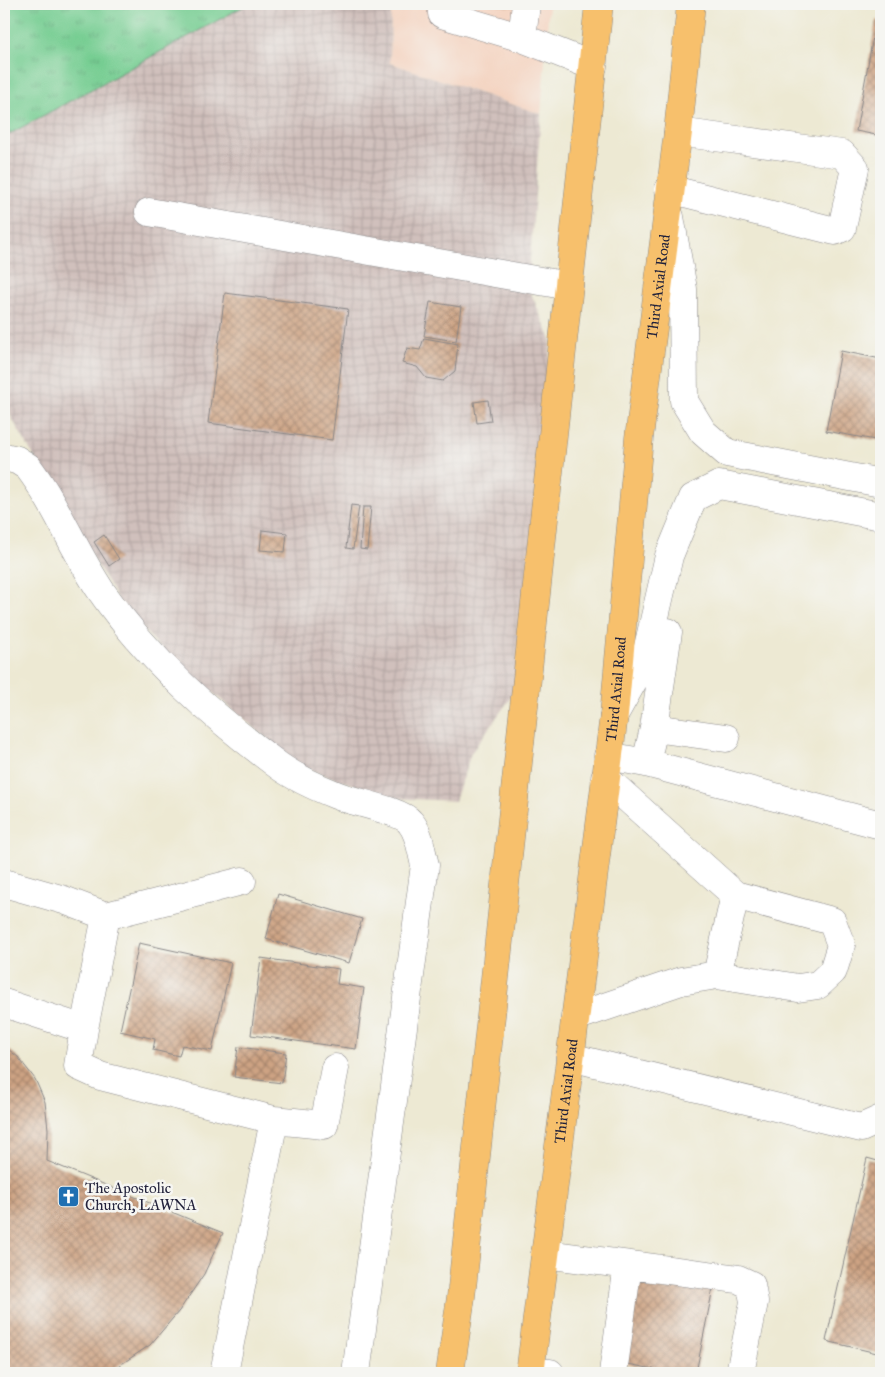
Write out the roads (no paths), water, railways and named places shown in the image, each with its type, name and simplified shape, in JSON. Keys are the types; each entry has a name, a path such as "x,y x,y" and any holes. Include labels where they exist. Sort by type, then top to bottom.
{"highway":[{"path":"450,1373 462,1287 599,4"},
{"name":"Third Axial Road","path":"536,1373 545,1254 614,715 639,438 668,196 678,132 691,4"}],"street":[{"path":"442,4 442,14 522,38 593,66"},
{"path":"522,38 526,4"},
{"path":"678,132 842,154 855,168 842,228 836,232 668,196 683,289 684,401 703,432 727,453 881,483"},
{"path":"150,212 569,286"},
{"path":"4,457 17,460 28,467 80,558 126,625 152,655 209,710 293,776 336,795 370,807 400,814 410,821 416,831 425,865 356,1373"},
{"path":"614,715 645,660 669,556 693,498 720,485 881,516"},
{"path":"646,763 654,728 670,616"},
{"path":"654,728 726,738"},
{"path":"607,767 646,763 881,825"},
{"path":"575,1018 681,981 717,975 798,988 818,985 833,971 841,945 832,921 735,895 607,767"},
{"path":"4,884 64,900 106,916 242,881"},
{"path":"717,975 735,895"},
{"path":"106,916 78,1066 100,1076 274,1120 324,1124 335,1068"},
{"path":"4,1004 84,1029"},
{"path":"570,1057 861,1128 881,1119"},
{"path":"224,1373 274,1120"},
{"path":"545,1254 738,1279 751,1285 754,1302 740,1373"},
{"path":"613,1373 628,1265"}],"place":[{"name":"The Apostolic Church, LAWNA","path":"69,1197"}]}
